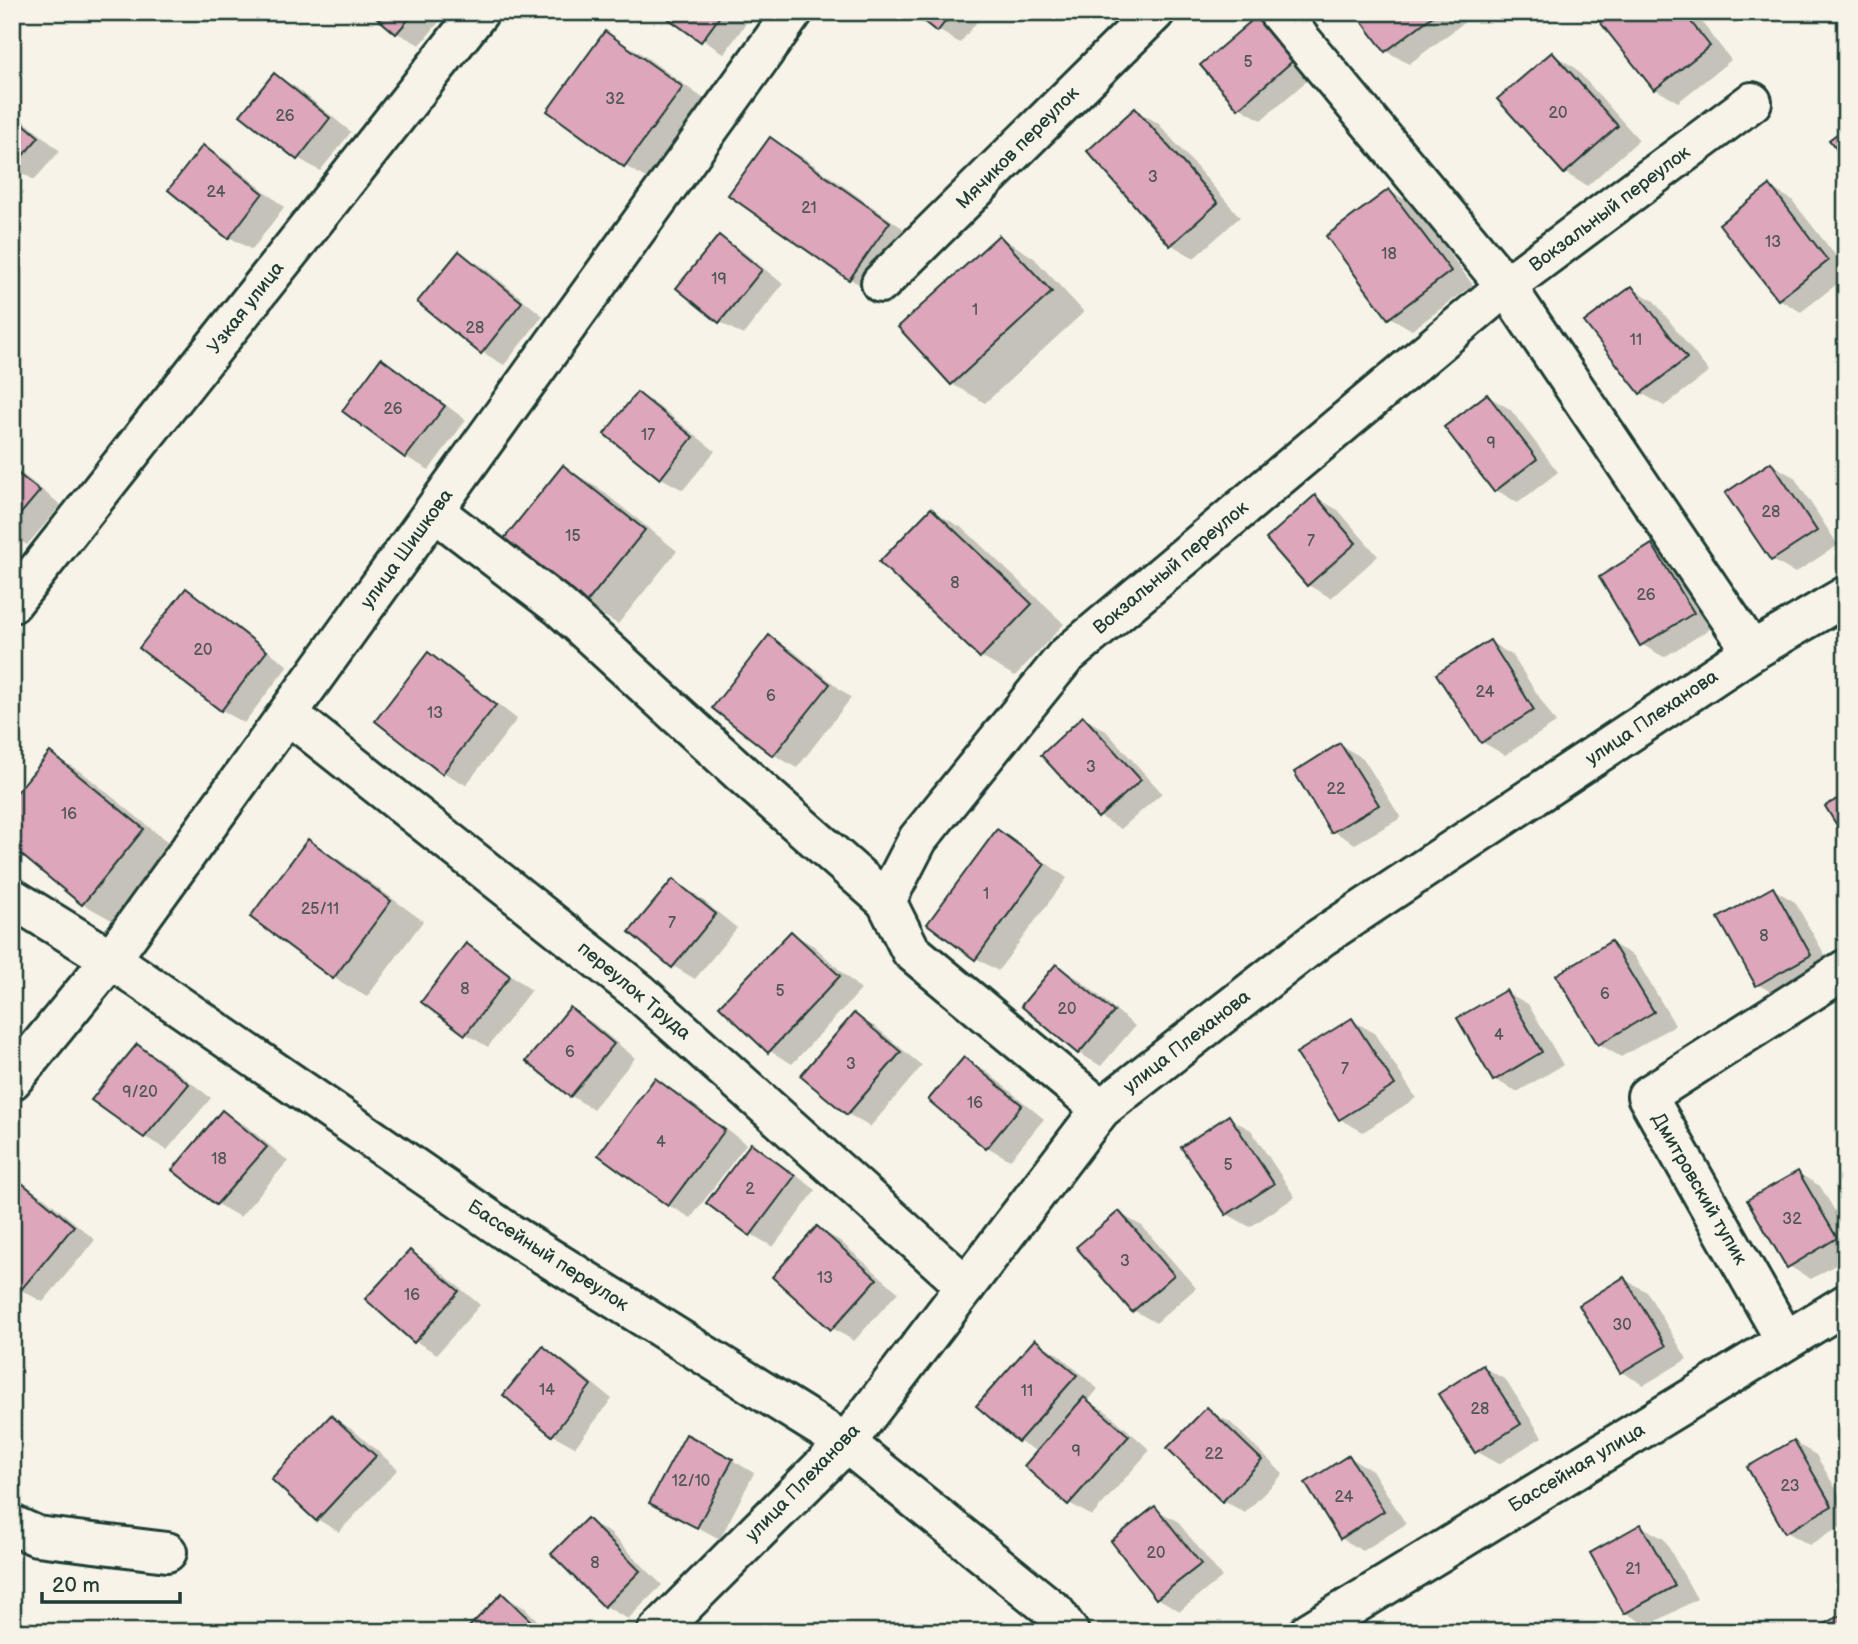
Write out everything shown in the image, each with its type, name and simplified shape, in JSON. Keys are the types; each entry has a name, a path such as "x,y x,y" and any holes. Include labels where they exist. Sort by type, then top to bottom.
{"street":[{"name":"Узкая улица","path":"12,603 480,12"},
{"name":"улица Шишкова","path":"12,1080 111,959 793,12"},
{"name":"Мячиков переулок","path":"881,284 1155,12"},
{"path":"1278,12 1506,286 1752,651"},
{"name":"Вокзальный переулок","path":"886,901 918,839 1065,657 1506,286 1752,102"},
{"path":"434,512 560,607 743,775 886,901 911,951 1101,1109"},
{"name":"улица Плеханова","path":"657,1632 846,1443 1101,1109 1320,938 1752,651 1846,596"},
{"name":"переулок Труда","path":"288,714 640,993 966,1286"},
{"name":"Бассейный переулок","path":"12,898 111,959 506,1231 846,1443 1055,1612 1069,1632"},
{"name":"Дмитровский тупик","path":"1785,1340 1647,1096 1846,969"},
{"name":"Бассейная улица","path":"1309,1632 1846,1304"},
{"path":"12,1525 37,1536 167,1552"}],"building":[{"path":"370,12 415,12 396,34"},
{"path":"659,12 723,12 701,42"},
{"path":"912,12 953,12 937,32"},
{"path":"1355,12 1438,12 1385,52"},
{"path":"1592,12 1683,12 1710,46 1654,90"},
{"path":"1257,16 1295,59 1238,109 1200,65"},
{"path":"605,31 683,87 624,167 547,111"},
{"path":"1552,52 1618,126 1564,174 1497,99"},
{"path":"274,73 330,118 297,160 240,115"},
{"path":"1135,108 1218,203 1170,246 1087,151"},
{"path":"12,114 39,137 12,168"},
{"path":"1846,127 1846,161 1829,140"},
{"path":"770,137 890,222 849,280 728,195"},
{"path":"203,145 263,193 228,239 168,190"},
{"path":"1770,185 1828,261 1778,300 1719,224"},
{"path":"1389,189 1451,271 1388,319 1326,236"},
{"path":"719,235 762,270 719,323 676,288"},
{"path":"999,235 1052,292 951,385 898,327"},
{"path":"459,251 522,302 481,354 417,302"},
{"path":"1632,286 1687,358 1640,394 1584,322"},
{"path":"381,358 445,406 405,458 342,411"},
{"path":"637,392 693,437 660,479 604,434"},
{"path":"1487,394 1537,459 1494,492 1444,427"},
{"path":"1771,462 1817,531 1771,561 1725,493"},
{"path":"563,465 645,530 584,606 502,541"},
{"path":"12,469 40,491 12,524"},
{"path":"1315,495 1356,543 1307,586 1266,539"},
{"path":"931,508 1032,604 980,658 879,562"},
{"path":"1652,544 1694,613 1640,646 1599,577"},
{"path":"186,588 267,651 221,711 139,648"},
{"path":"769,635 830,684 773,756 712,708"},
{"path":"1490,640 1534,710 1481,743 1436,674"},
{"path":"428,652 496,705 442,774 375,721"},
{"path":"1083,716 1141,780 1098,818 1041,755"},
{"path":"1340,743 1379,805 1331,833 1294,772"},
{"path":"50,752 144,829 82,905 12,847 12,798"},
{"path":"1846,794 1846,840 1825,806"},
{"path":"997,829 1045,864 975,960 927,924"},
{"path":"308,839 391,901 333,979 250,917"},
{"path":"673,879 716,914 672,968 629,932"},
{"path":"1773,887 1811,955 1756,986 1718,918"},
{"path":"791,931 840,976 768,1053 719,1006"},
{"path":"1611,941 1654,1012 1598,1045 1556,975"},
{"path":"466,943 510,976 465,1035 421,1002"},
{"path":"1056,964 1114,1012 1078,1054 1021,1006"},
{"path":"1506,990 1542,1052 1493,1081 1457,1018"},
{"path":"570,1007 614,1044 570,1097 526,1061"},
{"path":"854,1013 901,1052 847,1115 800,1076"},
{"path":"1352,1018 1395,1085 1339,1120 1296,1053"},
{"path":"137,1044 189,1084 144,1138 91,1100"},
{"path":"964,1057 1022,1105 986,1149 928,1100"},
{"path":"655,1078 725,1130 668,1206 598,1155"},
{"path":"222,1110 267,1147 216,1205 172,1170"},
{"path":"1229,1115 1274,1184 1226,1215 1181,1147"},
{"path":"751,1143 795,1176 750,1236 706,1203"},
{"path":"1798,1171 1837,1238 1787,1268 1747,1200"},
{"path":"22,1183 74,1226 20,1291 12,1285 12,1195"},
{"path":"1119,1211 1174,1275 1132,1312 1076,1247"},
{"path":"817,1226 877,1279 831,1330 772,1277"},
{"path":"410,1250 459,1291 414,1343 365,1299"},
{"path":"1624,1277 1666,1346 1620,1373 1579,1305"},
{"path":"1035,1339 1077,1375 1018,1442 976,1406"},
{"path":"543,1346 591,1385 552,1436 503,1395"},
{"path":"1483,1365 1521,1424 1475,1453 1438,1394"},
{"path":"1084,1397 1129,1436 1068,1505 1024,1466"},
{"path":"1207,1407 1262,1460 1222,1502 1167,1448"},
{"path":"331,1415 376,1456 316,1521 271,1479"},
{"path":"686,1434 733,1459 697,1528 649,1503"},
{"path":"1794,1440 1832,1506 1785,1533 1747,1467"},
{"path":"1349,1455 1384,1511 1340,1539 1305,1483"},
{"path":"1155,1506 1201,1564 1156,1599 1111,1541"},
{"path":"587,1518 640,1571 604,1607 551,1554"},
{"path":"1641,1524 1675,1586 1624,1614 1590,1553"},
{"path":"502,1593 542,1632 465,1631"},
{"path":"1846,1612 1846,1632 1811,1632"},
{"path":"996,1622 1004,1632 985,1632"}]}
